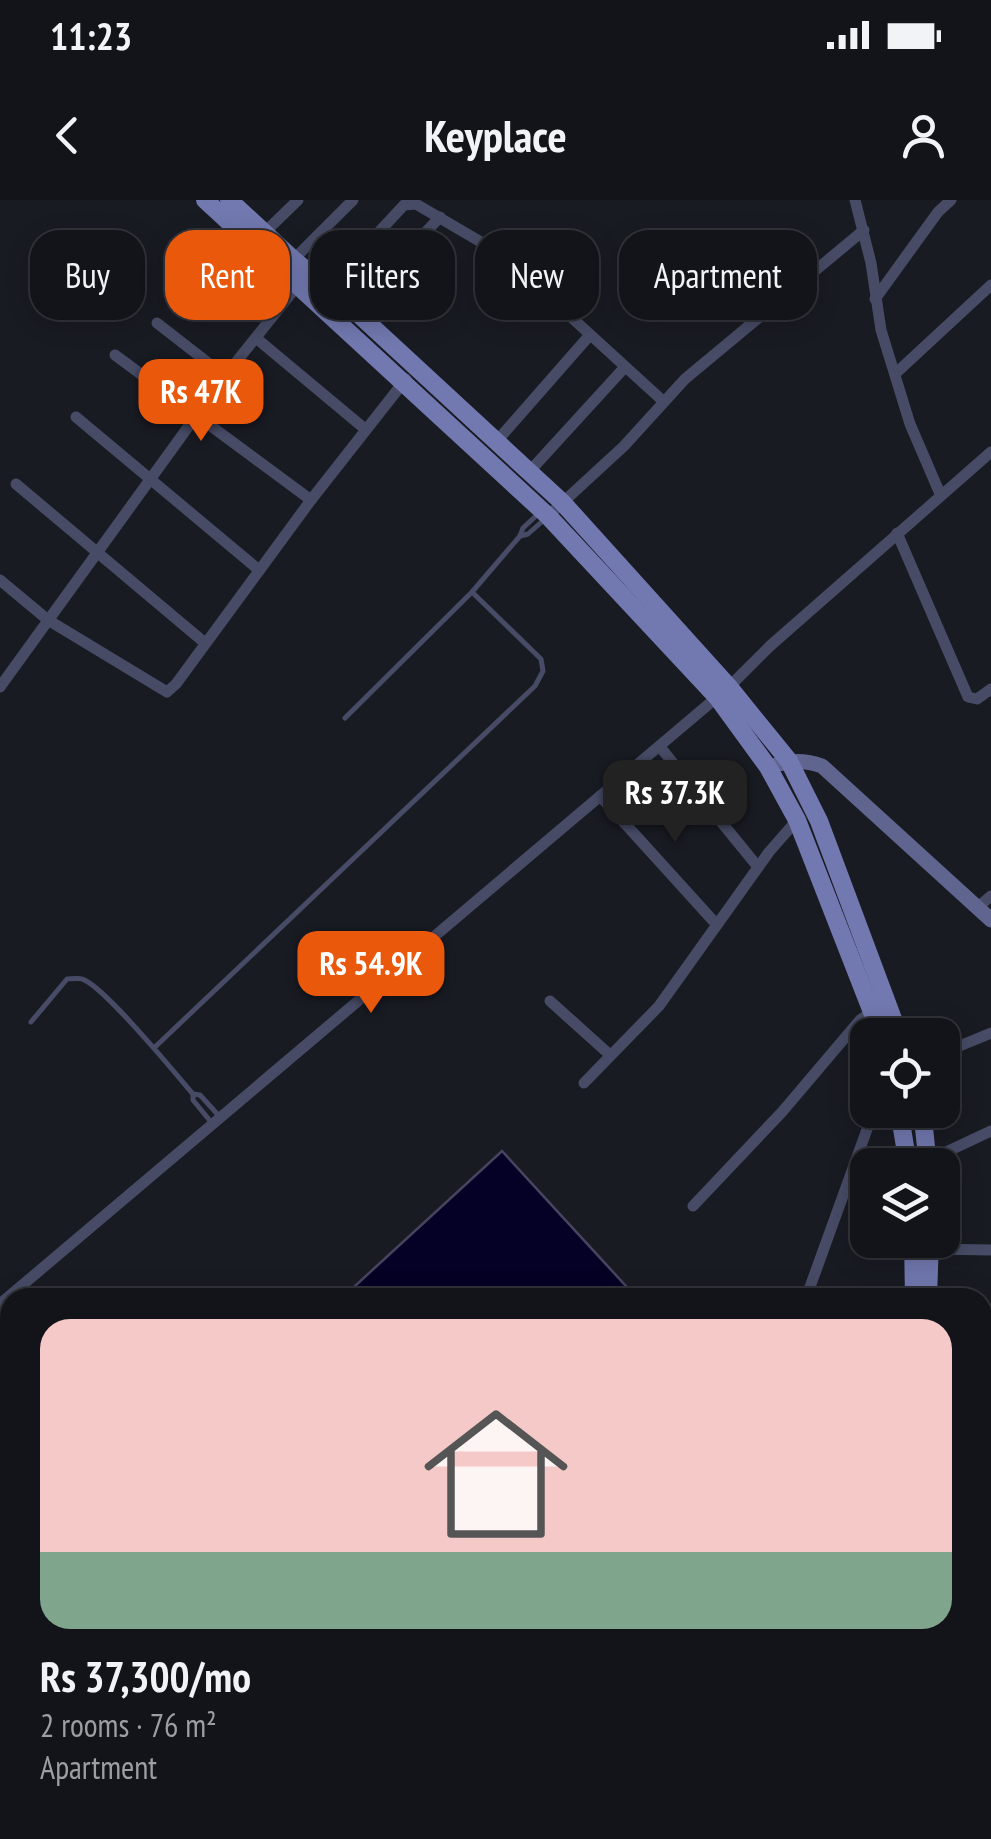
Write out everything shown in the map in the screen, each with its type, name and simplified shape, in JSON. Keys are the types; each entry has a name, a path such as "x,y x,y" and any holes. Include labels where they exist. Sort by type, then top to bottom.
{"main road":[{"path":"205,200 295,273 409,377 673,637"},
{"path":"229,200 261,230"},
{"path":"290,267 310,280"},
{"path":"363,320 409,377 496,442 562,502 673,637 789,761 819,821 881,1006 881,1018"},
{"path":"723,692 797,820 889,1018"},
{"path":"768,768 789,761 822,766 984,901 991,920"},
{"path":"916,1288 921,1258"},
{"path":"925,1258 927,1288"}],"street":[{"path":"267,230 298,200"},
{"path":"1,682 256,338 295,273 353,200"},
{"path":"855,200 895,374 910,424 941,496"},
{"path":"875,299 938,212 951,200"},
{"path":"381,230 404,206 416,204 440,217 503,256 664,401"},
{"path":"428,230 440,217"},
{"path":"545,513 624,446 708,359 864,230"},
{"path":"895,374 991,285"},
{"path":"158,323 225,376"},
{"path":"496,442 589,336"},
{"path":"256,338 365,429"},
{"path":"115,356 311,500"},
{"path":"529,472 625,367"},
{"path":"0,580 48,620 167,692 365,429 409,377"},
{"path":"76,417 258,570"},
{"path":"19,1288 723,692 991,452"},
{"path":"16,484 204,643"},
{"path":"898,534 968,698 991,689"},
{"path":"660,746 758,867"},
{"path":"600,796 717,925"},
{"path":"584,1083 658,1006 758,867 797,820"},
{"path":"550,1001 610,1056"},
{"path":"693,1206 782,1112 860,1020 881,1006"},
{"path":"960,1046 991,1032"},
{"path":"810,1288 867,1128"},
{"path":"957,1148 991,1130"},
{"path":"960,1247 991,1250"}],"lane":[{"path":"345,718 545,513"},
{"path":"154,1048 535,686 543,670 541,659 472,592"},
{"path":"31,1022 66,979 81,978 94,986 154,1048 193,1094 193,1100 216,1120"}],"shaded area":[{"path":"502,1151 628,1288 353,1288"}]}
